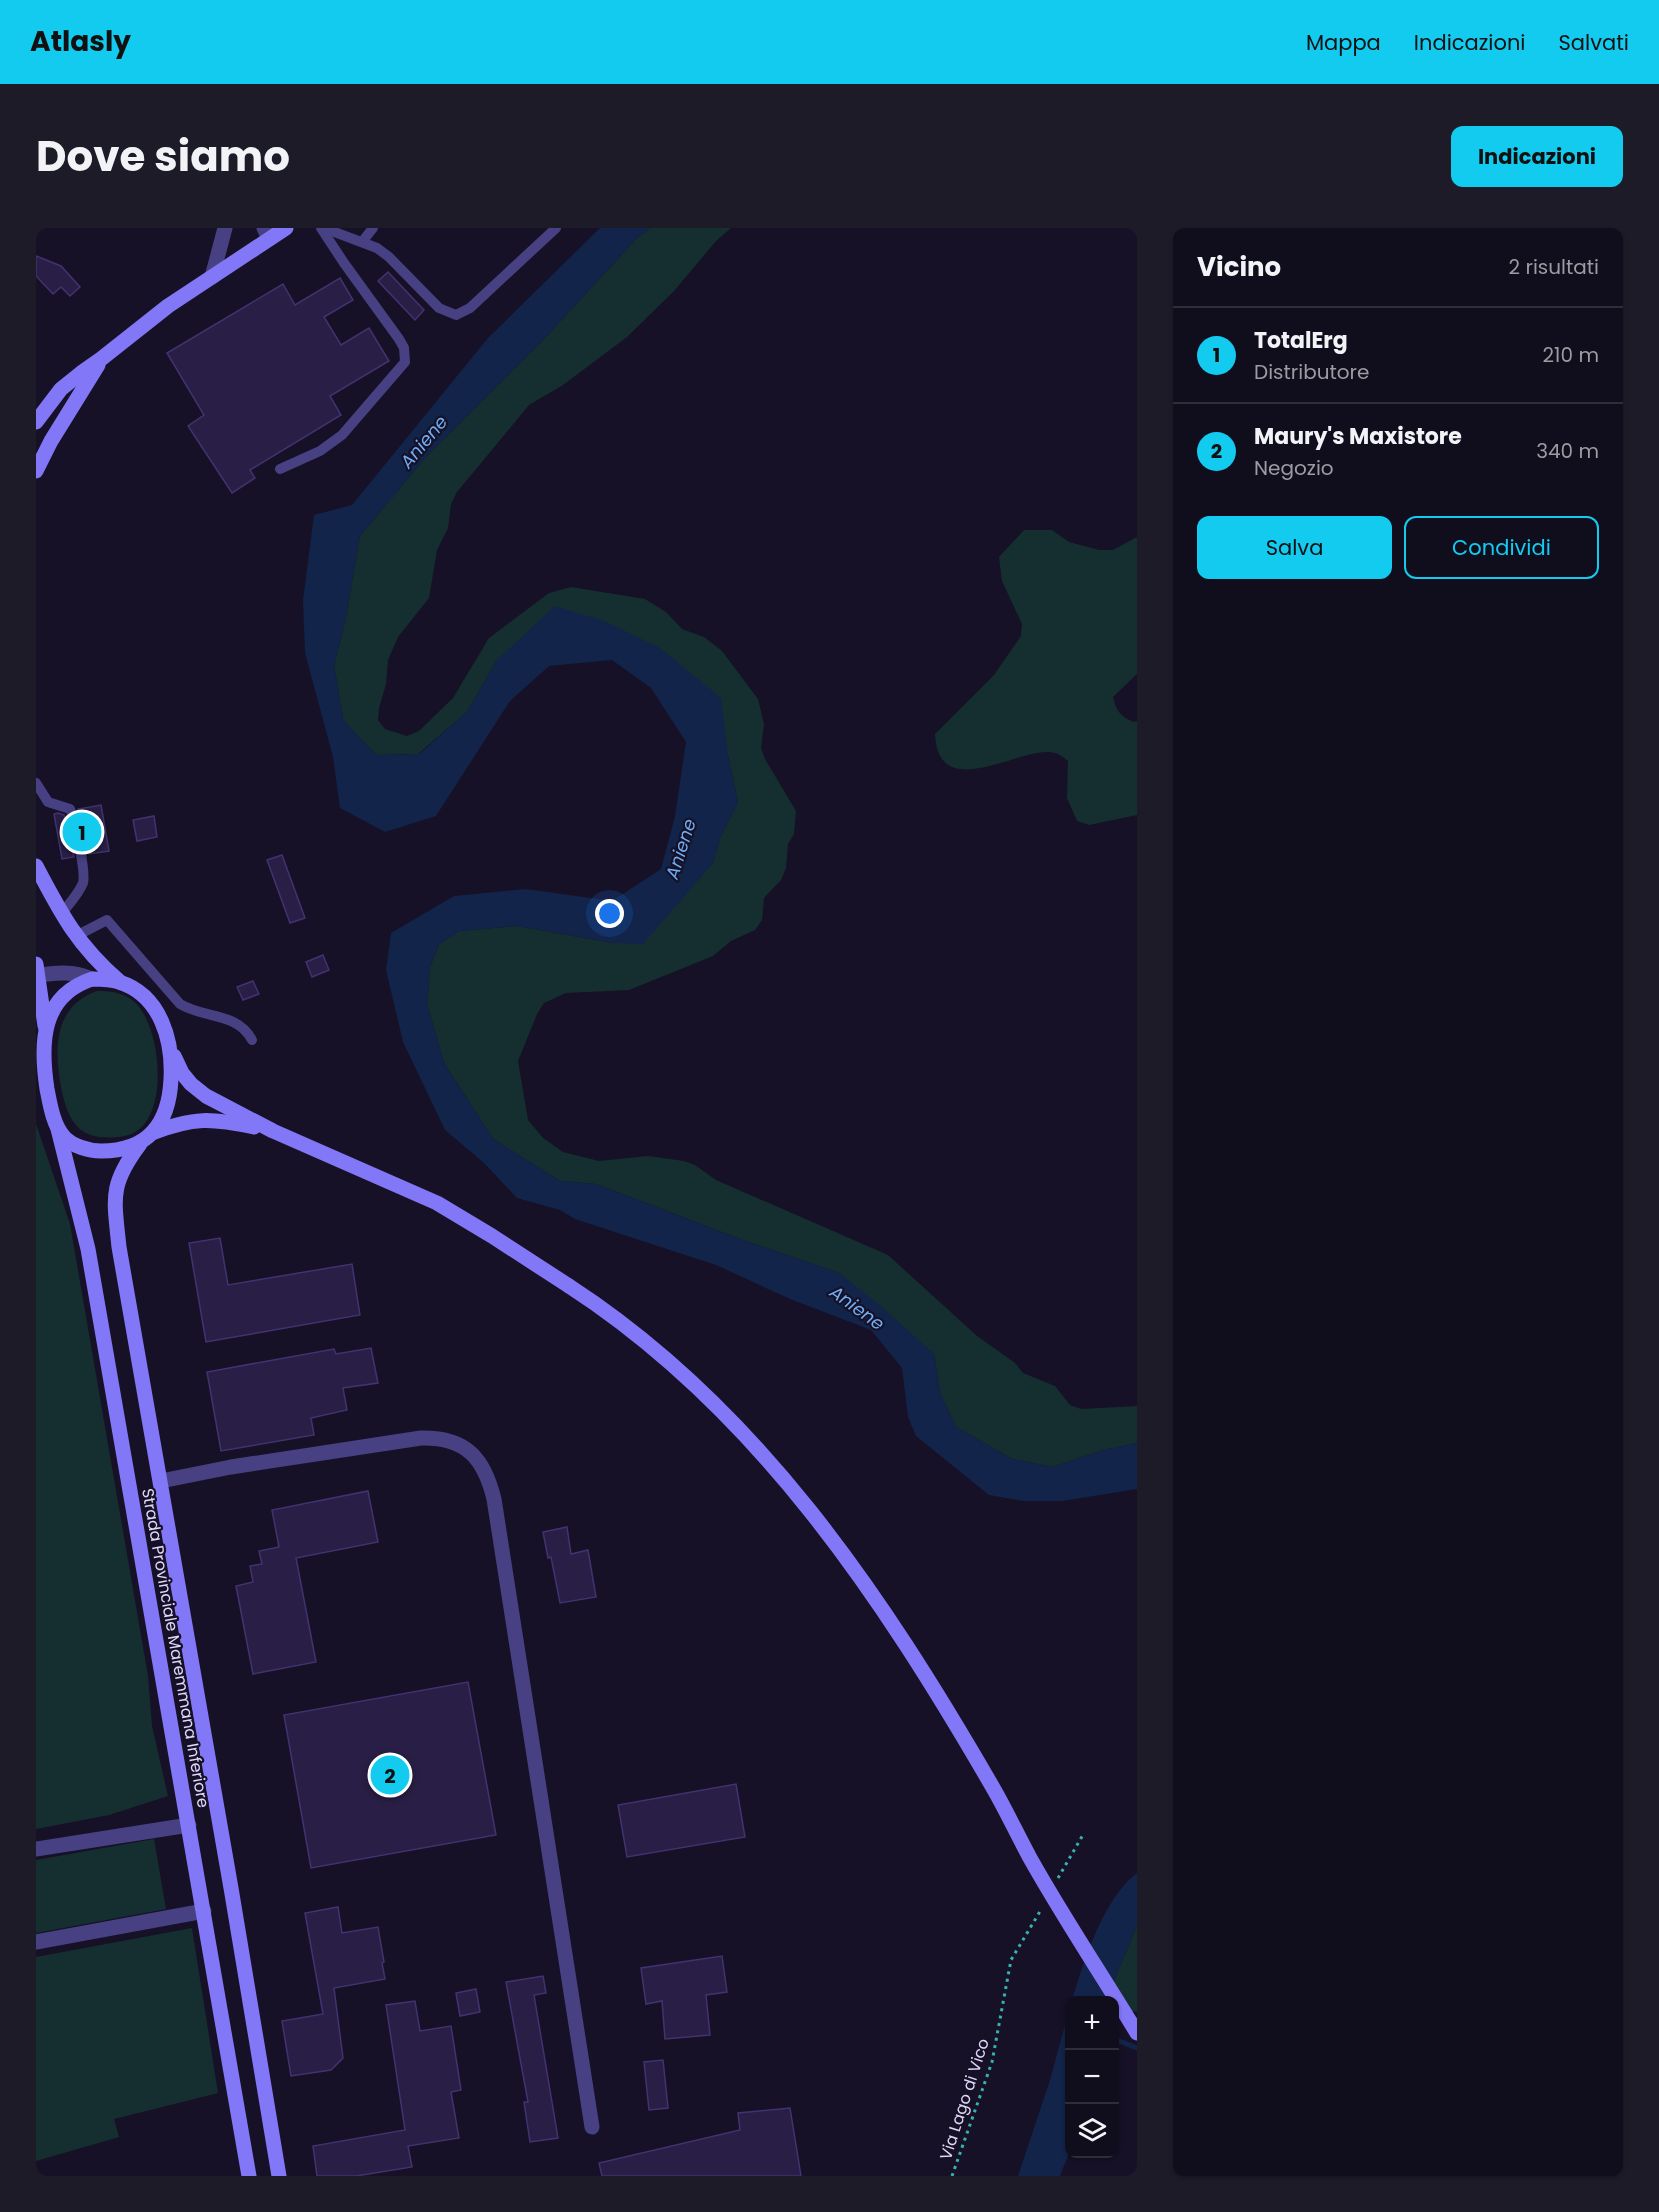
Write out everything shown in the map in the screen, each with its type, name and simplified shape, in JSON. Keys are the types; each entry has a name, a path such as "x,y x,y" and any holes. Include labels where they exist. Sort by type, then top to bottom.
{"main road":[{"path":"36,422 61,389 101,360 154,316 212,278 266,234 286,228"},
{"path":"36,471 56,433 101,360"},
{"path":"36,866 61,914 76,936 99,964 154,1006 164,1022 172,1076 169,1105 152,1133 140,1144 105,1151 88,1149 71,1143 58,1129 46,1079 45,1029 36,972"},
{"path":"45,1029 57,1001 67,991 92,979 120,982"},
{"path":"169,1044 182,1073 199,1092 273,1131 437,1203 492,1236 596,1304 674,1366 728,1417 795,1490 848,1558 951,1717 1031,1859 1137,2033"},
{"path":"152,1133 172,1125 202,1119 273,1131"},
{"name":"Strada Provinciale Maremmana Inferiore","path":"58,1129 88,1249 249,2176"},
{"name":"Strada Provinciale Maremmana Inferiore","path":"140,1144 127,1161 118,1180 115,1211 119,1247 279,2176"}],"street":[{"path":"212,278 225,228"},
{"path":"36,972 80,974 92,979"},
{"path":"161,1481 231,1467 421,1438 442,1439 461,1445 476,1456 482,1465 494,1499 592,2127"},
{"path":"36,1849 189,1824"},
{"path":"36,1942 204,1911"}],"lane":[{"path":"323,228 377,248 389,257 439,309 456,315 470,308 556,228"},
{"path":"280,469 320,451 342,435 405,362 404,348 399,339 344,263 323,228"},
{"path":"362,242 373,228"},
{"path":"36,783 48,802 70,809 75,820 84,880 78,893 61,914"},
{"path":"76,936 107,920 180,1004 197,1013 231,1020 243,1027 252,1040"}],"path":[{"path":"1056,1882 1084,1833"},
{"name":"Via Lago di Vico","path":"952,2176 992,2062 1011,1960 1045,1901"}],"green space":[{"path":"650,228 731,228 716,241 674,291 627,337 563,385 529,405 457,492 451,504 448,528 437,550 429,598 398,637 388,660 386,684 378,720 385,729 407,736 419,731 453,698 489,638 549,593 571,587 645,599 666,612 682,629 704,637 722,651 758,699 764,724 761,748 765,759 796,811 794,834 788,844 786,868 781,880 764,898 762,920 755,930 731,941 713,956 629,990 566,993 544,1003 537,1014 518,1061 528,1120 543,1138 563,1152 599,1161 648,1156 684,1161 695,1165 716,1180 888,1255 977,1336 1015,1363 1023,1373 1055,1386 1070,1405 1081,1409 1137,1406 1137,1443 1100,1451 1053,1467 1012,1459 956,1427 940,1393 934,1354 839,1273 740,1239 596,1184 560,1181 493,1139 444,1063 427,1004 430,967 439,944 459,931 517,926 613,943 713,863 720,838 738,802 728,756 660,648 497,660 467,712 418,754 376,755 343,720 334,665 345,622 360,536 424,459 544,339 636,239"},
{"path":"1024,530 1052,530 1069,542 1099,550 1113,550 1137,537 1137,674 1113,697 1122,716 1134,722 1137,721 1137,815 1089,825 1077,821 1067,798 1068,761 1054,753 1033,754 998,764 963,769 949,765 939,754 935,734 994,675 1021,636 1022,624 1002,581 999,557"},
{"path":"97,991 115,992 132,1000 142,1011 150,1027 155,1046 158,1067 153,1106 146,1122 135,1132 122,1136 99,1137 84,1132 78,1127 73,1122 67,1108 59,1077 58,1047 64,1019 71,1008 82,998"},
{"path":"36,1124 70,1224 148,1676 152,1726 168,1796 109,1815 36,1829"},
{"path":"154,1839 166,1909 36,1933 36,1860"},
{"path":"1137,1925 1137,2012 1119,2009 1119,1996 1108,1996"},
{"path":"192,1928 218,2093 114,2119 119,2137 36,2161 36,1957"}],"water":[{"name":"Aniene","path":"600,228 650,228 636,239 544,339 424,459 360,536 345,622 334,665 343,720 376,755 419,754 467,712 497,660 555,606 604,621 660,648 721,698 728,756 738,802 720,838 713,863 643,944 613,943 517,926 460,931 439,944 430,967 427,1004 444,1063 493,1139 560,1181 596,1184 740,1239 839,1273 882,1307 934,1354 940,1393 956,1427 1012,1459 1053,1467 1100,1451 1137,1443 1137,1489 1062,1501 1023,1501 989,1495 916,1436 908,1417 902,1368 871,1330 790,1299 716,1265 575,1219 560,1210 517,1198 484,1163 445,1130 403,1042 386,970 391,933 454,896 526,889 612,901 661,869 675,816 686,742 651,688 612,660 549,666 510,701 436,816 385,832 340,808 333,757 305,653 303,600 314,515 352,505 488,338"},
{"path":"1137,1873 1137,1925 1108,1996 1073,1996 1096,1931 1114,1898"},
{"path":"1065,2025 1065,2158 1067,2158 1060,2176 1018,2176 1050,2080"}],"building":[{"path":"36,256 61,266 80,287 70,296 61,287 53,294 36,276"},
{"path":"388,272 424,310 415,320 378,281"},
{"path":"340,278 353,300 324,317 341,345 369,328 389,361 330,396 341,415 250,470 255,478 232,493 188,426 204,415 167,353 283,284 295,305"},
{"path":"101,805 109,851 89,854 78,809"},
{"path":"54,814 64,815 74,857 62,859"},
{"path":"154,816 157,837 137,841 133,820"},
{"path":"282,855 305,918 290,923 267,860"},
{"path":"323,955 329,970 312,977 306,962"},
{"path":"253,981 259,994 243,1000 237,987"},
{"path":"220,1238 228,1285 352,1264 360,1315 206,1342 189,1243"},
{"path":"371,1348 378,1383 343,1388 347,1410 311,1418 314,1435 221,1451 207,1372 334,1349 336,1354"},
{"path":"368,1491 378,1542 296,1558 316,1662 253,1674 236,1586 253,1582 250,1566 262,1564 259,1551 279,1547 272,1510"},
{"path":"567,1527 571,1554 588,1550 596,1597 560,1603 551,1557 548,1558 543,1532"},
{"path":"468,1682 496,1835 311,1868 284,1715"},
{"path":"736,1784 745,1837 627,1857 618,1805"},
{"path":"338,1907 342,1933 378,1927 385,1979 334,1988 343,2058 331,2070 291,2076 282,2021 323,2014 305,1913"},
{"path":"722,1956 727,1992 706,1995 710,2035 665,2039 662,2001 646,2004 641,1968"},
{"path":"543,1976 546,1993 534,1995 558,2138 530,2142 524,2102 528,2102 506,1982"},
{"path":"476,1989 480,2012 460,2016 456,1993"},
{"path":"415,2001 420,2031 451,2026 461,2090 451,2092 459,2138 408,2146 412,2167 356,2176 317,2176 313,2146 405,2130 386,2005"},
{"path":"663,2060 668,2108 649,2110 644,2062"},
{"path":"790,2108 801,2176 602,2176 599,2163 740,2130 738,2113"}],"waterway":[{"path":"1119,2041 1137,2048"}],"place":[{"name":"TotalErg","path":"82,832"},
{"name":"Maury's Maxistore","path":"390,1775"}]}
